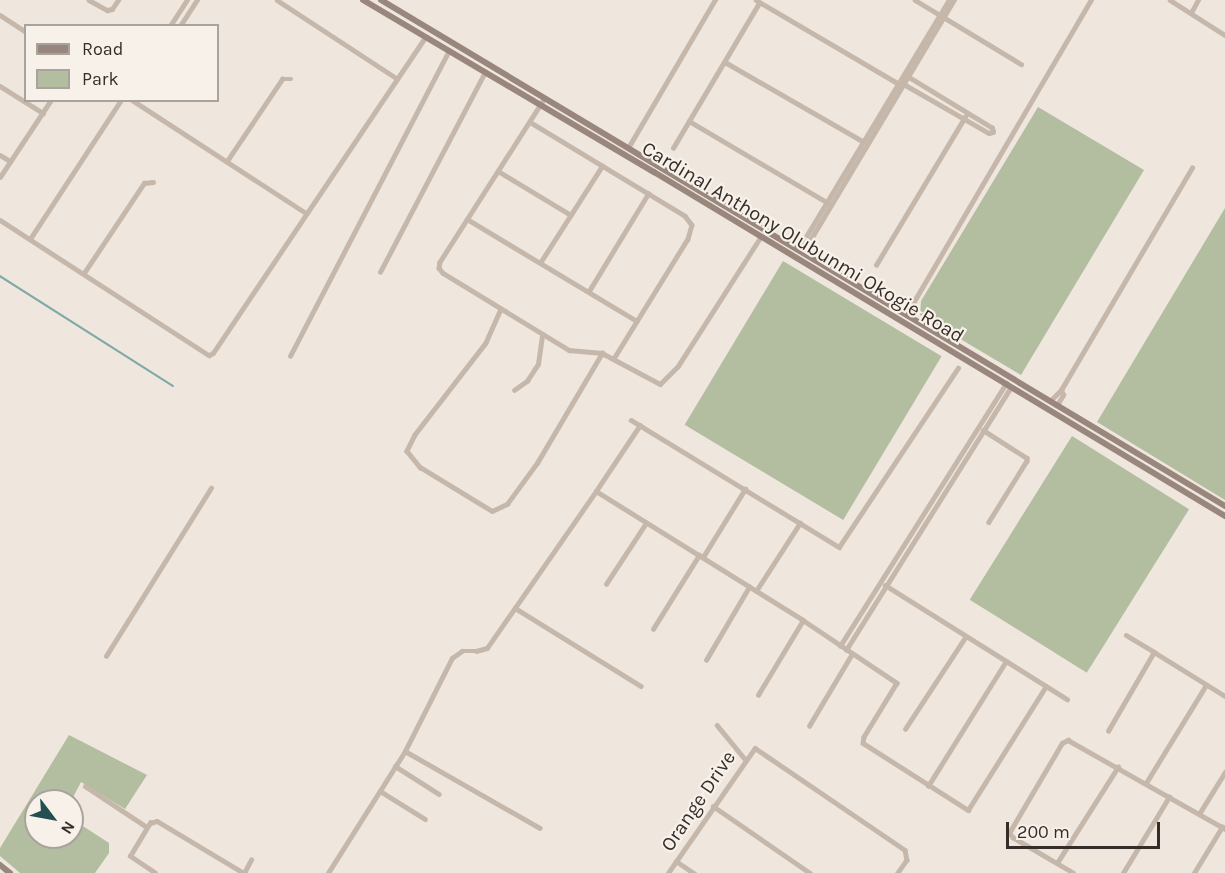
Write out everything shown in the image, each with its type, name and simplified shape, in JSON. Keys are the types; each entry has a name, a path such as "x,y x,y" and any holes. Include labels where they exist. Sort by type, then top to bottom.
{"street":[{"path":"89,0 107,10 112,9 118,0"},
{"path":"171,24 187,0"},
{"path":"181,24 197,0"},
{"path":"277,0 396,78"},
{"name":"Cardinal Anthony Olubunmi Okogie Road","path":"363,0 761,236 906,315 1225,506"},
{"name":"Cardinal Anthony Olubunmi Okogie Road","path":"381,0 801,251 833,275 1008,385 1225,516"},
{"path":"628,148 715,0"},
{"path":"915,0 1021,64"},
{"path":"942,16 949,0"},
{"path":"831,204 863,142 954,0"},
{"path":"906,315 1091,0"},
{"path":"1170,0 1225,35"},
{"path":"1191,13 1198,0"},
{"path":"673,148 758,2 989,133 993,132 992,128 968,112 907,76"},
{"path":"0,15 24,31"},
{"path":"0,220 209,355 213,353 424,37"},
{"path":"290,356 448,52"},
{"path":"725,62 869,145"},
{"path":"380,273 485,72"},
{"path":"227,161 282,79 291,79"},
{"path":"801,251 869,145 901,83"},
{"path":"0,86 24,102"},
{"path":"545,98 440,262 439,268 501,309 569,350 602,352 653,382 665,382 678,366 761,236"},
{"path":"25,102 43,114"},
{"path":"0,177 50,102"},
{"path":"30,239 120,102"},
{"path":"135,102 306,213"},
{"path":"876,265 968,112"},
{"path":"689,121 831,204"},
{"path":"530,122 685,216 692,225 688,239 614,359"},
{"path":"0,155 10,161"},
{"path":"540,263 602,166"},
{"path":"1050,401 1061,390 1192,168"},
{"path":"498,171 571,215"},
{"path":"84,273 144,183 153,182"},
{"path":"589,291 648,194"},
{"path":"467,219 637,321"},
{"path":"501,309 486,343 415,435 407,452 420,468 492,511 507,504 537,463 602,352"},
{"path":"514,390 527,381 538,364 542,334"},
{"path":"631,420 839,547 958,368"},
{"path":"846,650 883,583 978,427 1008,385"},
{"path":"840,646 984,430 1008,385"},
{"path":"1057,405 1062,395 1061,390"},
{"path":"328,873 405,750 452,658 462,651 487,648 640,425"},
{"path":"978,427 1027,458 989,522"},
{"path":"106,656 211,488"},
{"path":"653,629 746,489"},
{"path":"596,491 803,620 897,683 864,736 863,743 968,810 1046,686"},
{"path":"606,584 646,523"},
{"path":"756,591 800,523"},
{"path":"883,583 1067,699"},
{"path":"706,660 749,587"},
{"path":"516,608 641,686"},
{"path":"758,695 803,620"},
{"path":"1126,635 1225,696"},
{"path":"905,729 966,636"},
{"path":"1108,731 1154,652"},
{"path":"809,726 852,654"},
{"path":"928,786 1006,661"},
{"path":"1146,783 1206,685"},
{"path":"717,725 745,759"},
{"path":"1072,873 1009,833 1062,743 1073,741 1224,828 1194,873"},
{"name":"Orange Drive","path":"668,873 745,759 755,748 905,850 908,855 898,873"},
{"path":"405,750 540,828"},
{"path":"395,766 439,794"},
{"path":"1057,863 1118,767"},
{"path":"1199,814 1225,772"},
{"path":"85,786 147,827"},
{"path":"380,791 425,819"},
{"path":"1123,873 1170,797"},
{"path":"713,806 810,873"},
{"path":"155,873 130,856 147,827 157,821 243,873 251,860"},
{"path":"676,861 694,873"},
{"path":"0,865 10,873"}],"green space":[{"path":"1038,107 1144,170 1021,375 920,315 921,301"},
{"path":"1225,208 1225,500 1097,422"},
{"path":"783,261 942,356 843,520 685,425"},
{"path":"1072,436 1189,509 1087,673 970,600"},
{"path":"69,735 147,775 125,809 81,782 77,789 36,789"},
{"path":"24,809 24,849 84,849 84,827 109,843 109,853 95,873 20,873 0,856 0,848"}],"waterway":[{"path":"0,276 173,386"}]}
